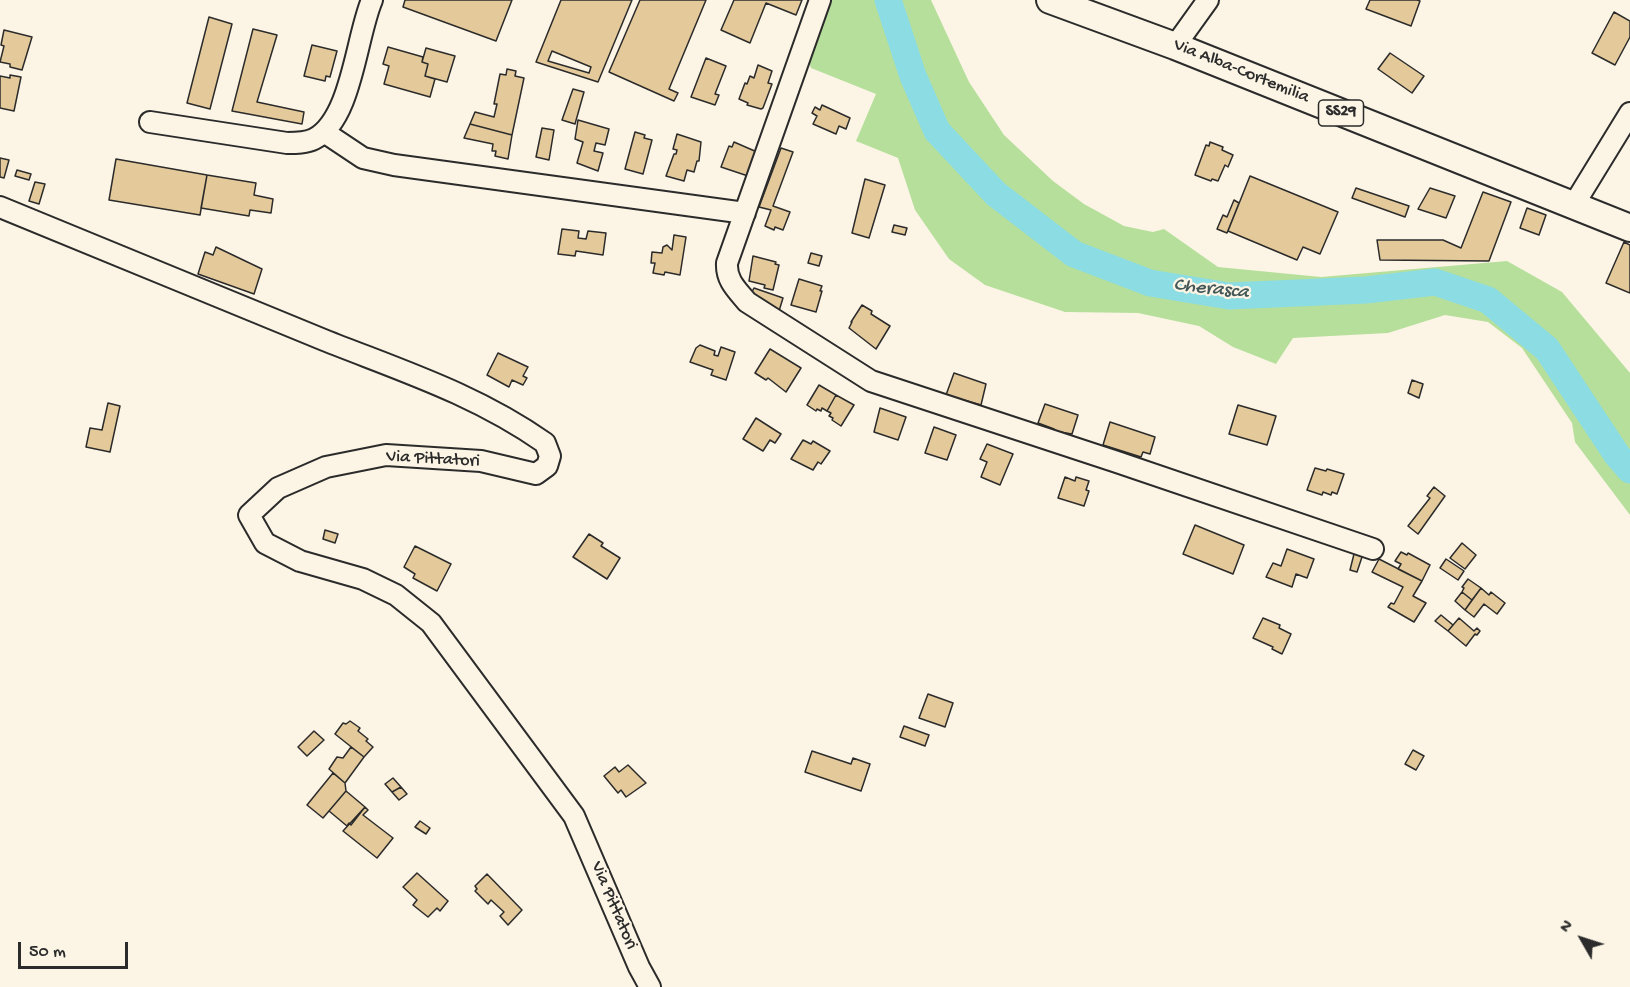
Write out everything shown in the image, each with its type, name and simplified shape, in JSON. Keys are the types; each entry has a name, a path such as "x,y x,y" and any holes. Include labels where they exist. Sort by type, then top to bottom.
{"main road":[{"name":"Via Alba-Cortemilia","path":"1050,0 1175,46 1630,228"}],"street":[{"path":"150,122 287,144 308,141 324,132 348,92 366,15 372,0"},
{"path":"820,0 727,263 726,275 747,302 871,381 1373,549"},
{"path":"1175,46 1208,0"},
{"path":"1573,206 1630,113"},
{"path":"324,132 363,158 394,165 745,213"},
{"name":"Via Pittatori","path":"0,207 441,385 472,399 545,443 550,456 547,466 536,474 481,461 386,455 326,467 278,489 249,514 265,543 300,561 371,583 396,595 431,623 574,816 639,967 650,987"}],"green space":[{"path":"827,0 931,0 969,82 1004,135 1053,181 1084,204 1124,226 1153,232 1164,229 1218,267 1321,277 1507,261 1562,292 1630,373 1630,515 1575,442 1572,423 1522,348 1488,322 1445,315 1388,333 1293,338 1276,364 1233,347 1199,326 1138,313 1065,312 985,285 949,259 915,210 898,158 856,141 876,94 811,68 807,57"}],"building":[{"path":"405,0 512,0 496,41 403,7"},
{"path":"561,0 632,0 598,82 536,62","holes":["552,51 591,67 589,73 548,61"]},
{"path":"640,0 706,0 669,89 678,93 674,101 609,72"},
{"path":"734,0 802,0 796,15 766,3 750,43 721,30"},
{"path":"1370,0 1420,1 1411,26 1366,9"},
{"path":"1614,12 1630,21 1630,37 1615,65 1592,53"},
{"path":"209,17 232,24 210,109 187,103"},
{"path":"253,29 277,35 257,102 304,112 302,124 232,111"},
{"path":"4,30 32,37 22,70 0,62 4,46 1,45"},
{"path":"312,45 337,51 330,77 326,76 325,81 304,76"},
{"path":"388,47 423,57 422,62 428,64 425,76 435,79 430,97 384,84 389,66 383,64"},
{"path":"426,48 455,56 447,82 425,76 428,64 422,62"},
{"path":"1390,53 1424,76 1412,93 1378,69"},
{"path":"706,58 726,66 715,94 719,95 715,105 691,97"},
{"path":"758,65 772,71 768,83 772,84 761,109 747,105 748,103 739,99 750,76 754,78"},
{"path":"507,69 516,71 515,76 524,78 512,135 470,124 475,112 494,117 500,74 506,75"},
{"path":"10,75 21,77 14,111 0,108 0,76 10,78"},
{"path":"573,89 584,92 575,124 562,120"},
{"path":"822,105 850,118 846,129 839,126 836,134 813,124 817,116 812,113 815,107 820,110"},
{"path":"578,120 609,129 605,145 596,143 594,151 603,153 598,171 577,163 583,142 575,139"},
{"path":"470,124 512,135 508,159 495,156 496,151 492,151 493,144 464,138"},
{"path":"542,128 554,130 549,160 536,157"},
{"path":"635,132 652,140 643,174 625,169"},
{"path":"677,134 701,142 699,161 697,161 694,172 687,170 684,181 666,176 674,154 676,154 677,150 673,149"},
{"path":"734,142 757,152 748,176 721,167 729,146 732,147"},
{"path":"1210,142 1223,147 1222,150 1233,155 1228,167 1225,165 1218,181 1195,175 1206,145 1209,146"},
{"path":"781,148 793,152 773,206 790,212 783,230 775,227 774,230 765,226 771,210 759,207"},
{"path":"0,158 9,160 4,178 0,177"},
{"path":"116,159 207,175 200,215 109,200"},
{"path":"17,170 31,174 29,180 15,176"},
{"path":"207,175 256,183 254,195 273,199 271,213 250,210 249,216 201,208"},
{"path":"1250,176 1338,212 1320,254 1303,247 1297,260 1228,231"},
{"path":"865,179 885,185 869,238 852,233"},
{"path":"35,182 45,184 39,204 29,201"},
{"path":"1356,188 1409,206 1405,217 1352,198"},
{"path":"1430,188 1455,196 1446,218 1418,209"},
{"path":"1483,192 1511,202 1489,261 1380,260 1377,240 1443,240 1461,248"},
{"path":"1234,200 1239,203 1227,233 1217,229 1223,215 1227,217"},
{"path":"1527,208 1546,215 1539,235 1520,228"},
{"path":"894,225 907,228 905,235 892,232"},
{"path":"562,229 579,231 578,238 586,239 588,231 606,233 603,255 576,251 575,256 558,254"},
{"path":"674,235 686,237 680,275 665,272 664,275 653,273 655,263 651,263 652,252 662,253 663,247 667,245 672,250"},
{"path":"1624,242 1630,245 1630,293 1606,283"},
{"path":"216,247 262,269 254,294 198,274 205,252 213,255"},
{"path":"811,253 822,256 819,266 808,263"},
{"path":"753,256 776,262 775,264 779,265 773,290 764,288 765,285 749,281"},
{"path":"799,279 822,286 816,312 791,305"},
{"path":"754,288 783,298 779,311 749,297"},
{"path":"862,305 872,311 871,314 890,326 876,349 849,328"},
{"path":"700,345 715,351 714,355 718,356 721,347 735,352 726,380 711,375 713,370 690,362 696,348"},
{"path":"770,349 801,368 786,392 768,378 766,380 755,373"},
{"path":"498,353 528,367 523,376 527,378 523,385 512,380 509,387 487,375"},
{"path":"954,373 986,384 981,405 946,395"},
{"path":"1412,380 1423,384 1419,398 1408,393"},
{"path":"819,385 836,395 827,411 822,408 821,411 817,409 816,411 807,405"},
{"path":"836,395 854,405 841,426 832,420 833,418 829,416 831,413 827,411"},
{"path":"108,403 120,406 110,452 86,447 90,428 102,430"},
{"path":"1045,404 1078,415 1072,434 1054,431 1038,423"},
{"path":"1238,405 1276,416 1267,445 1229,434"},
{"path":"880,408 906,417 898,440 874,432"},
{"path":"756,418 781,434 775,443 770,440 763,451 743,439"},
{"path":"1110,422 1155,437 1150,454 1143,452 1141,457 1103,445"},
{"path":"934,427 956,435 947,460 925,453"},
{"path":"803,440 811,444 813,441 830,451 821,464 818,462 813,470 791,459"},
{"path":"987,444 1013,454 1000,485 981,477 987,462 980,459"},
{"path":"1315,468 1344,474 1337,494 1332,492 1331,495 1323,492 1322,495 1307,490"},
{"path":"1065,477 1075,481 1076,477 1089,481 1086,490 1089,491 1084,506 1058,498"},
{"path":"1434,487 1445,496 1418,534 1408,526 1430,498 1427,496"},
{"path":"1195,525 1244,545 1233,574 1183,554"},
{"path":"325,530 338,534 335,543 323,539"},
{"path":"589,534 603,543 601,546 620,558 607,579 573,557"},
{"path":"1462,543 1476,555 1465,569 1450,558"},
{"path":"415,546 451,564 437,591 413,578 415,574 404,567"},
{"path":"1287,549 1314,559 1307,578 1296,574 1292,587 1266,577 1273,563 1281,566"},
{"path":"1355,550 1360,551 1362,557 1357,572 1350,570"},
{"path":"1401,552 1407,555 1408,553 1430,565 1422,581 1398,569 1401,564 1395,561"},
{"path":"1379,559 1422,581 1413,596 1426,603 1414,622 1388,607 1391,603 1394,604 1403,587 1372,572"},
{"path":"1446,559 1464,571 1458,580 1440,568"},
{"path":"1468,579 1481,588 1472,600 1462,592 1464,588 1462,587"},
{"path":"1481,588 1489,595 1491,592 1505,603 1497,614 1484,604 1474,617 1465,610"},
{"path":"1462,592 1472,600 1465,610 1455,601"},
{"path":"1441,615 1453,625 1448,631 1435,621"},
{"path":"1263,618 1280,625 1279,628 1291,634 1282,654 1253,638"},
{"path":"1459,618 1474,631 1477,628 1480,631 1466,646 1448,631"},
{"path":"928,694 953,703 945,727 919,718"},
{"path":"350,721 360,728 358,731 368,739 366,741 373,747 364,757 335,734 343,723"},
{"path":"904,726 929,735 925,746 900,737"},
{"path":"314,731 324,740 307,756 298,747"},
{"path":"351,747 364,757 345,783 329,769 337,757 343,758"},
{"path":"1413,750 1424,756 1416,770 1405,764"},
{"path":"812,751 851,764 853,758 870,764 861,791 805,772"},
{"path":"628,765 646,783 626,797 621,790 618,793 604,776 615,767 619,772"},
{"path":"333,773 345,783 346,791 323,818 307,805"},
{"path":"393,778 401,787 392,792 385,784"},
{"path":"401,787 407,794 399,800 392,792"},
{"path":"346,791 365,807 351,825 349,823 347,826 329,811"},
{"path":"365,807 368,810 363,815 393,838 377,858 343,831"},
{"path":"420,821 430,828 426,834 415,827"},
{"path":"417,873 448,901 440,911 437,908 428,917 413,905 417,900 403,887"},
{"path":"487,874 522,910 508,925 500,916 504,912 491,900 488,904 475,891 477,889 475,886"}],"waterway":[{"name":"Cherasca","path":"888,0 913,76 937,131 996,194 1074,254 1150,283 1229,296 1366,290 1435,282 1488,300 1547,349 1617,455 1630,470"}]}
